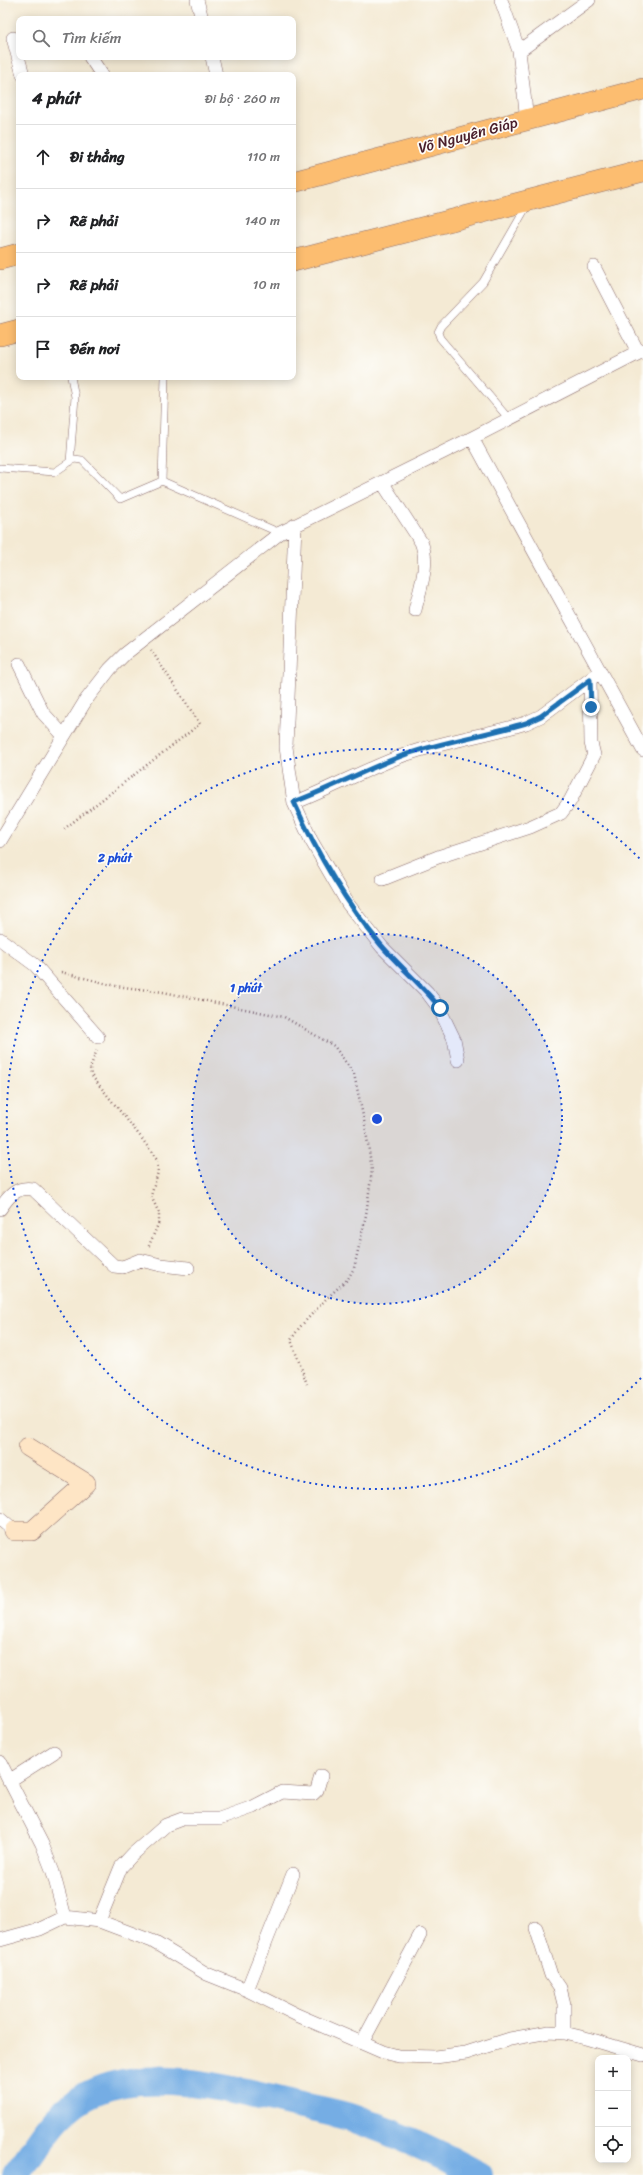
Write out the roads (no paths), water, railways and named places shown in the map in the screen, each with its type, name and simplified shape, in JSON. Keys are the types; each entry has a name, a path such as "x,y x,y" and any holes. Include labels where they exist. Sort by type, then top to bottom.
{"main road":[{"name":"Võ Nguyên Giáp","path":"296,181 643,90"},
{"path":"296,260 643,170"},
{"path":"0,259 16,255"},
{"path":"0,335 16,331"},
{"path":"7,1525 32,1531 86,1483 28,1447"}],"street":[{"path":"197,0 201,16"},
{"path":"501,0 520,51 527,120"},
{"path":"520,51 589,0"},
{"path":"13,38 16,48"},
{"path":"20,60 23,72"},
{"path":"92,60 100,72"},
{"path":"213,60 215,72"},
{"path":"0,841 97,684 115,664 144,639 280,532 472,438 641,351 594,267"},
{"path":"472,438 595,676 643,750"},
{"path":"382,482 421,542 425,554 425,563 415,610"},
{"path":"295,525 286,747 294,802 311,840 348,904 382,947 427,992 440,1008 454,1039 458,1060"},
{"path":"19,664 43,713 64,736"},
{"path":"294,802 325,790 370,768 408,754 526,723 541,716 595,676"},
{"path":"383,879 438,857 530,827 561,813 570,801 594,755 591,743 595,676"},
{"path":"0,939 35,966 98,1037"},
{"path":"0,1209 8,1197 16,1191 26,1188 33,1189 114,1266 123,1267 140,1260 161,1265 188,1268"},
{"path":"9,1780 54,1752"},
{"path":"0,1762 42,1844 53,1872 65,1917"},
{"path":"99,1921 121,1867 133,1854 166,1825 182,1819 220,1819 253,1807 275,1794 282,1792 313,1794 317,1790 321,1776"},
{"path":"247,1990 293,1874"},
{"path":"0,1940 40,1929 65,1917 99,1921 152,1941 207,1974 247,1990 297,2015 362,2043 398,2056 435,2057 466,2052 529,2035 549,2032 564,2033 643,2055"},
{"path":"536,1928 551,1975 560,1988 564,2004 564,2033"},
{"path":"362,2043 420,1935"}],"lane":[{"path":"509,419 440,338 438,332 441,326 473,294 492,269 531,200"},
{"path":"70,462 75,397 72,380"},
{"path":"162,481 165,380"},
{"path":"0,468 55,472 74,459 82,460 120,499 162,481 280,532"}],"waterway":[{"path":"16,2175 50,2127 70,2106 96,2091 118,2084 143,2081 194,2083 220,2087 332,2112 371,2125 418,2144 479,2175"}]}
